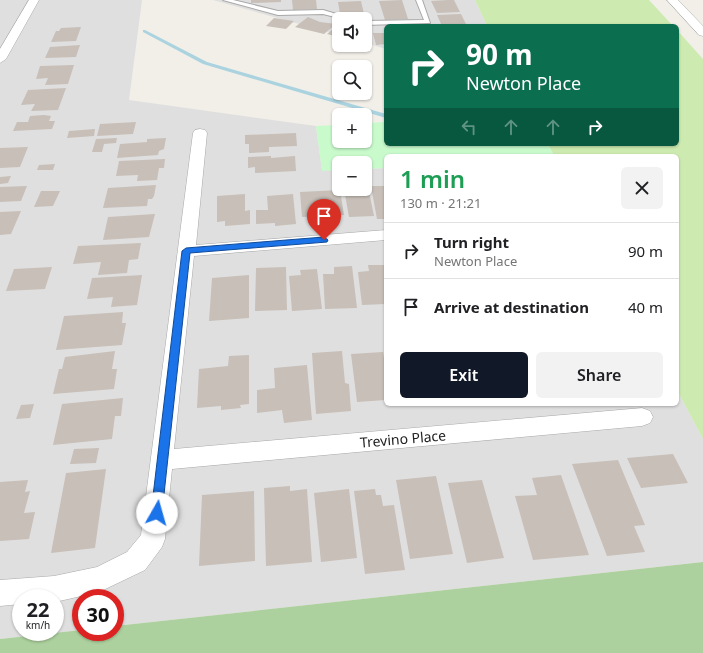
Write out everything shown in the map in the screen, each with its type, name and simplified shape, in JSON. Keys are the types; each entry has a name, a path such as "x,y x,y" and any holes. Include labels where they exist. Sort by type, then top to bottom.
{"street":[{"path":"0,59 34,0"},
{"path":"672,0 703,33"},
{"path":"0,594 54,589 100,579 136,561 153,539 200,133"},
{"path":"186,251 384,235"},
{"name":"Trevino Place","path":"163,460 642,417"}],"lane":[{"path":"226,0 278,13 323,12 332,14"},
{"path":"372,23 428,22 420,0"}],"shaded area":[{"path":"0,0 142,0 129,100 316,126 322,170 332,170 332,196 372,196 372,169 384,168 384,406 679,406 679,394 703,439 703,562 124,625 124,589 72,589 72,631 64,632 64,589 12,589 12,638 0,639"},
{"path":"213,0 475,0 486,24 384,24 384,48 372,45 372,12 332,12 332,33"}],"green space":[{"path":"475,0 649,0 671,24 486,24"},
{"path":"679,32 703,59 703,439 679,394 679,154 553,154 549,146 679,146"},
{"path":"384,122 384,146 549,146 553,154 384,154 384,168 372,169 372,156 332,156 332,170 322,171 316,126 332,125 332,148 372,148 372,123"},
{"path":"703,562 703,653 0,653 0,639 12,638 12,641 64,641 64,632 72,631 72,641 124,641 124,625"}],"building":[{"path":"251,0 281,0 281,2 251,3"},
{"path":"292,0 316,0 317,9 293,10"},
{"path":"402,0 408,19 385,20 379,1"},
{"path":"454,0 460,12 437,13 431,1"},
{"path":"361,1 364,12 340,12 338,2"},
{"path":"461,14 466,24 441,24 437,15"},
{"path":"308,17 320,22 332,24 332,27 324,34 295,27"},
{"path":"274,18 294,21 286,29 266,26"},
{"path":"81,27 76,41 51,42 56,31 59,31 61,28"},
{"path":"332,30 332,35 327,34"},
{"path":"373,33 384,33 384,44 376,45"},
{"path":"80,45 76,57 45,58 50,47"},
{"path":"74,65 68,84 45,85 48,78 36,79 40,66"},
{"path":"66,88 58,110 31,111 35,104 21,105 28,90"},
{"path":"30,116 51,116 49,121 55,121 52,129 13,131 17,122 28,122"},
{"path":"136,122 133,134 97,136 100,124"},
{"path":"95,129 94,136 67,138 69,131"},
{"path":"296,133 297,146 269,147 269,152 249,153 249,144 245,144 245,135"},
{"path":"117,138 116,143 104,144 102,152 92,152 96,139"},
{"path":"166,138 164,149 159,151 158,155 117,158 120,144 147,142 147,139"},
{"path":"28,147 20,167 0,168 0,148"},
{"path":"271,156 271,158 295,156 296,171 255,173 255,167 248,168 248,157"},
{"path":"165,159 164,168 159,168 157,180 137,181 138,175 116,176 119,161"},
{"path":"55,164 53,170 37,170 39,165"},
{"path":"11,176 8,183 0,184 0,177"},
{"path":"156,185 154,196 152,199 148,199 147,206 103,208 108,188"},
{"path":"27,186 21,201 0,202 0,187"},
{"path":"372,186 384,186 384,219 377,219"},
{"path":"332,190 332,196 341,196 344,215 302,217 300,192"},
{"path":"41,191 60,191 53,206 34,207"},
{"path":"245,194 245,211 250,210 250,224 225,226 225,221 217,222 217,196"},
{"path":"293,194 296,224 275,226 275,223 256,224 256,210 268,210 267,196"},
{"path":"345,196 370,196 374,216 349,217"},
{"path":"21,211 11,234 0,235 0,212"},
{"path":"155,214 149,237 103,240 108,217"},
{"path":"141,243 138,259 129,260 127,273 98,275 101,262 73,264 78,246"},
{"path":"368,265 384,265 384,304 362,305 358,272 369,271"},
{"path":"352,266 357,308 325,309 323,274 334,274 334,267"},
{"path":"52,267 45,289 6,291 14,269"},
{"path":"286,267 287,310 255,311 256,268"},
{"path":"317,269 322,309 292,311 289,276 301,275 300,270"},
{"path":"142,275 137,305 111,307 113,297 87,299 92,278"},
{"path":"249,275 249,318 209,321 212,278"},
{"path":"123,312 122,323 126,323 122,345 56,350 64,316"},
{"path":"115,351 112,369 117,369 114,389 53,394 59,369 62,369 65,357"},
{"path":"342,351 345,383 349,384 351,411 316,414 312,353"},
{"path":"383,352 384,400 357,402 351,354"},
{"path":"249,355 249,404 240,405 241,408 221,410 221,406 197,408 199,369 228,366 229,356"},
{"path":"307,365 312,420 284,423 282,410 257,413 257,390 275,388 274,368"},
{"path":"123,398 121,416 115,416 112,439 53,445 62,404"},
{"path":"34,404 30,418 16,419 21,405"},
{"path":"99,448 96,463 70,464 74,449"},
{"path":"673,454 688,483 641,488 627,458"},
{"path":"618,460 645,525 634,526 645,552 607,556 572,464"},
{"path":"106,469 95,548 51,553 66,473"},
{"path":"561,475 589,555 533,560 515,496 537,495 532,478"},
{"path":"436,476 453,554 410,559 396,480"},
{"path":"28,480 25,492 30,491 24,513 35,512 29,539 0,541 0,482"},
{"path":"482,480 504,558 467,563 448,483"},
{"path":"290,486 290,491 307,489 312,562 266,566 264,488"},
{"path":"349,489 357,558 321,562 314,493"},
{"path":"375,489 376,495 381,495 383,506 394,505 405,570 365,574 354,491"},
{"path":"254,491 255,561 199,566 202,495"}],"waterway":[{"path":"144,31 205,63 384,115"}],"route":[{"path":"157,513 186,251 324,240"}]}
